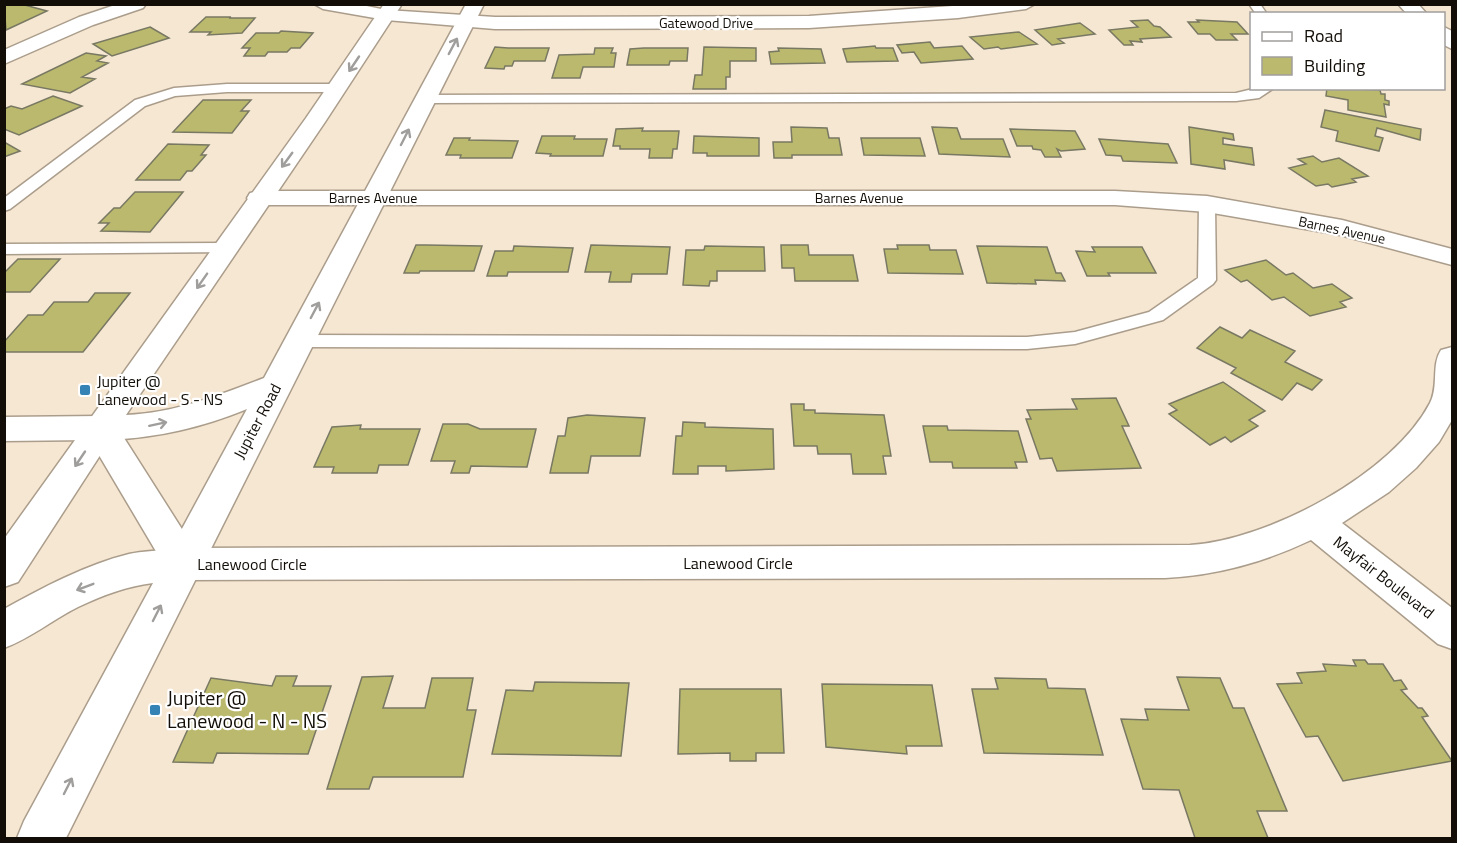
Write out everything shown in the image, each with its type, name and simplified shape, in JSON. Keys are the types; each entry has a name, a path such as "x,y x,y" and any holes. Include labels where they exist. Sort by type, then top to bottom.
{"street":[{"path":"4,58 86,21 137,4"},
{"name":"Gatewood Drive","path":"323,4 390,10 809,22 958,13 1026,4"},
{"path":"4,571 100,428 390,10"},
{"name":"Jupiter Road","path":"41,838 298,341 471,13"},
{"name":"Barnes Avenue","path":"259,198 1115,198 1207,204 1342,228 1452,257"},
{"name":"Lanewood Circle","path":"100,428 183,564 1165,562 1214,559 1263,545 1315,523 1376,484 1421,441 1446,404 1452,357"},
{"path":"4,429 148,426 200,415 276,385"},
{"name":"Mayfair Boulevard","path":"1315,523 1452,631"},
{"path":"4,630 64,595 129,570 183,564"}],"lane":[{"path":"4,206 140,103 174,92 227,88 337,88"},
{"path":"425,99 1236,97 1263,90"},
{"path":"298,341 1027,343 1075,338 1156,316 1207,280 1207,204"},
{"path":"4,249 224,248"}],"building":[{"path":"21,4 47,11 6,30 4,5"},
{"path":"206,17 255,18 242,33 208,35 211,32 190,32"},
{"path":"1148,20 1171,37 1140,39 1142,42 1130,41 1133,45 1124,45 1109,30 1138,27 1131,21"},
{"path":"1197,20 1237,22 1248,34 1231,34 1237,40 1216,40 1210,34 1198,34 1188,22 1199,22"},
{"path":"1080,23 1095,34 1058,39 1064,43 1052,45 1035,30"},
{"path":"150,27 169,38 112,56 93,44"},
{"path":"281,31 313,33 300,48 291,48 287,52 268,52 265,56 244,56 250,48 242,48 256,33 279,33"},
{"path":"1019,32 1037,44 984,49 970,37"},
{"path":"930,42 934,48 962,46 973,59 921,63 914,52 902,53 897,45"},
{"path":"875,46 876,48 893,48 898,61 847,62 843,49"},
{"path":"495,47 549,48 545,61 514,61 512,66 505,66 504,69 485,68"},
{"path":"704,47 756,48 756,61 730,61 730,77 726,77 726,89 693,89 695,75 702,75"},
{"path":"595,48 613,48 611,53 616,53 614,67 583,67 580,78 552,78 559,55 594,54"},
{"path":"688,48 687,61 670,61 669,65 627,65 630,49"},
{"path":"778,48 821,49 825,63 771,64 769,52 779,51"},
{"path":"86,53 106,56 97,61 108,63 82,77 95,79 70,93 22,84"},
{"path":"1327,90 1380,90 1381,94 1385,94 1385,100 1389,101 1389,105 1384,104 1386,117 1348,110 1348,100 1326,96"},
{"path":"53,96 82,106 19,135 4,129 4,109 11,106 22,109"},
{"path":"203,100 251,100 241,111 249,111 232,133 173,132"},
{"path":"1325,110 1421,129 1420,140 1377,128 1375,136 1383,138 1379,151 1336,141 1338,131 1321,127"},
{"path":"791,127 827,128 829,138 839,138 842,155 792,155 792,158 774,158 773,142 792,142"},
{"path":"932,127 957,128 961,139 1003,139 1010,157 939,154"},
{"path":"1189,127 1233,134 1234,140 1223,138 1223,144 1252,148 1254,165 1224,160 1225,169 1191,164"},
{"path":"643,128 642,131 679,131 677,149 673,149 672,158 649,158 650,149 620,149 620,146 613,146 616,129"},
{"path":"1010,129 1075,131 1085,149 1061,151 1057,149 1061,157 1045,157 1041,150 1033,149 1032,146 1017,146"},
{"path":"542,136 607,139 603,156 550,156 551,154 536,153"},
{"path":"694,136 759,138 759,156 707,156 707,153 693,153"},
{"path":"454,138 518,141 512,158 460,158 461,155 446,155"},
{"path":"861,138 920,138 925,156 864,155"},
{"path":"1099,139 1168,144 1177,163 1123,161 1121,156 1106,155"},
{"path":"4,142 20,151 4,157"},
{"path":"168,144 209,145 201,155 206,155 192,171 187,171 180,180 136,180"},
{"path":"1313,156 1322,162 1339,158 1368,176 1352,179 1356,182 1332,187 1328,184 1316,186 1289,168 1306,164 1298,159"},
{"path":"135,192 183,192 150,232 101,231 109,223 99,223 114,208 120,208"},
{"path":"416,245 482,246 474,271 404,273"},
{"path":"591,245 670,247 667,274 632,274 631,282 609,282 611,272 585,272"},
{"path":"781,245 808,245 809,255 853,255 858,281 795,281 794,268 782,268"},
{"path":"897,245 929,245 930,250 956,250 963,274 888,273 884,249 898,249"},
{"path":"514,246 573,248 568,272 508,272 507,276 487,276 495,251 513,251"},
{"path":"705,246 764,247 765,271 717,271 717,281 710,281 709,286 683,285 686,250 704,250"},
{"path":"977,246 1047,247 1056,273 1061,273 1065,281 1035,280 1036,284 987,283"},
{"path":"1092,247 1142,247 1156,273 1108,273 1110,276 1087,276 1076,251 1095,252"},
{"path":"18,259 60,259 30,292 4,292 4,273"},
{"path":"1266,260 1286,275 1293,273 1313,288 1332,284 1352,298 1340,302 1346,307 1310,316 1284,297 1272,300 1247,280 1241,282 1225,270"},
{"path":"95,293 130,293 83,352 4,352 4,342 28,315 43,315 54,302 88,302"},
{"path":"1220,327 1242,338 1250,330 1295,351 1285,362 1322,380 1312,390 1297,383 1282,400 1231,373 1236,368 1197,348"},
{"path":"1223,382 1265,411 1249,420 1258,426 1231,442 1225,437 1210,445 1169,414 1177,410 1169,404"},
{"path":"1116,398 1129,426 1122,426 1141,468 1057,471 1052,458 1040,459 1026,419 1031,419 1027,410 1077,409 1072,399"},
{"path":"791,404 804,404 804,410 815,410 815,413 884,415 891,456 883,456 886,474 853,474 851,454 818,454 817,446 794,446"},
{"path":"587,415 645,418 640,456 591,456 588,473 550,473 558,436 565,436 568,418"},
{"path":"683,422 705,423 705,427 773,429 774,469 726,471 726,466 698,466 698,474 673,474 676,436 682,436"},
{"path":"443,424 468,424 480,429 536,429 527,467 471,466 469,473 451,473 455,461 431,461"},
{"path":"361,425 360,429 420,429 408,465 379,465 377,473 332,473 334,467 314,467 332,427"},
{"path":"923,426 947,426 948,430 1018,431 1027,462 1015,462 1017,468 953,468 952,462 930,462"},
{"path":"1353,660 1365,660 1368,664 1383,664 1394,681 1401,680 1407,689 1401,690 1428,716 1422,717 1452,761 1343,781 1318,736 1306,737 1277,684 1302,683 1297,673 1326,671 1323,664 1356,666"},
{"path":"276,676 297,676 293,686 331,686 308,754 217,753 213,763 173,762 211,678 272,686"},
{"path":"393,676 383,708 425,708 432,678 473,678 467,710 476,710 463,777 373,777 369,789 327,789 362,677"},
{"path":"1177,677 1220,678 1233,708 1244,708 1287,811 1257,811 1268,838 1195,838 1179,790 1143,789 1121,719 1148,720 1145,709 1189,710"},
{"path":"995,678 1046,679 1048,688 1085,689 1103,755 984,753 972,689 998,689"},
{"path":"535,682 629,683 621,756 492,754 506,690 533,691"},
{"path":"822,684 932,685 942,746 906,746 907,754 826,747"},
{"path":"680,689 781,689 784,753 756,753 756,761 730,761 730,753 678,754"}],"place":[{"name":"Jupiter @ Lanewood - S - NS","path":"85,390"},
{"name":"Jupiter @ Lanewood - N - NS","path":"155,710"}]}
